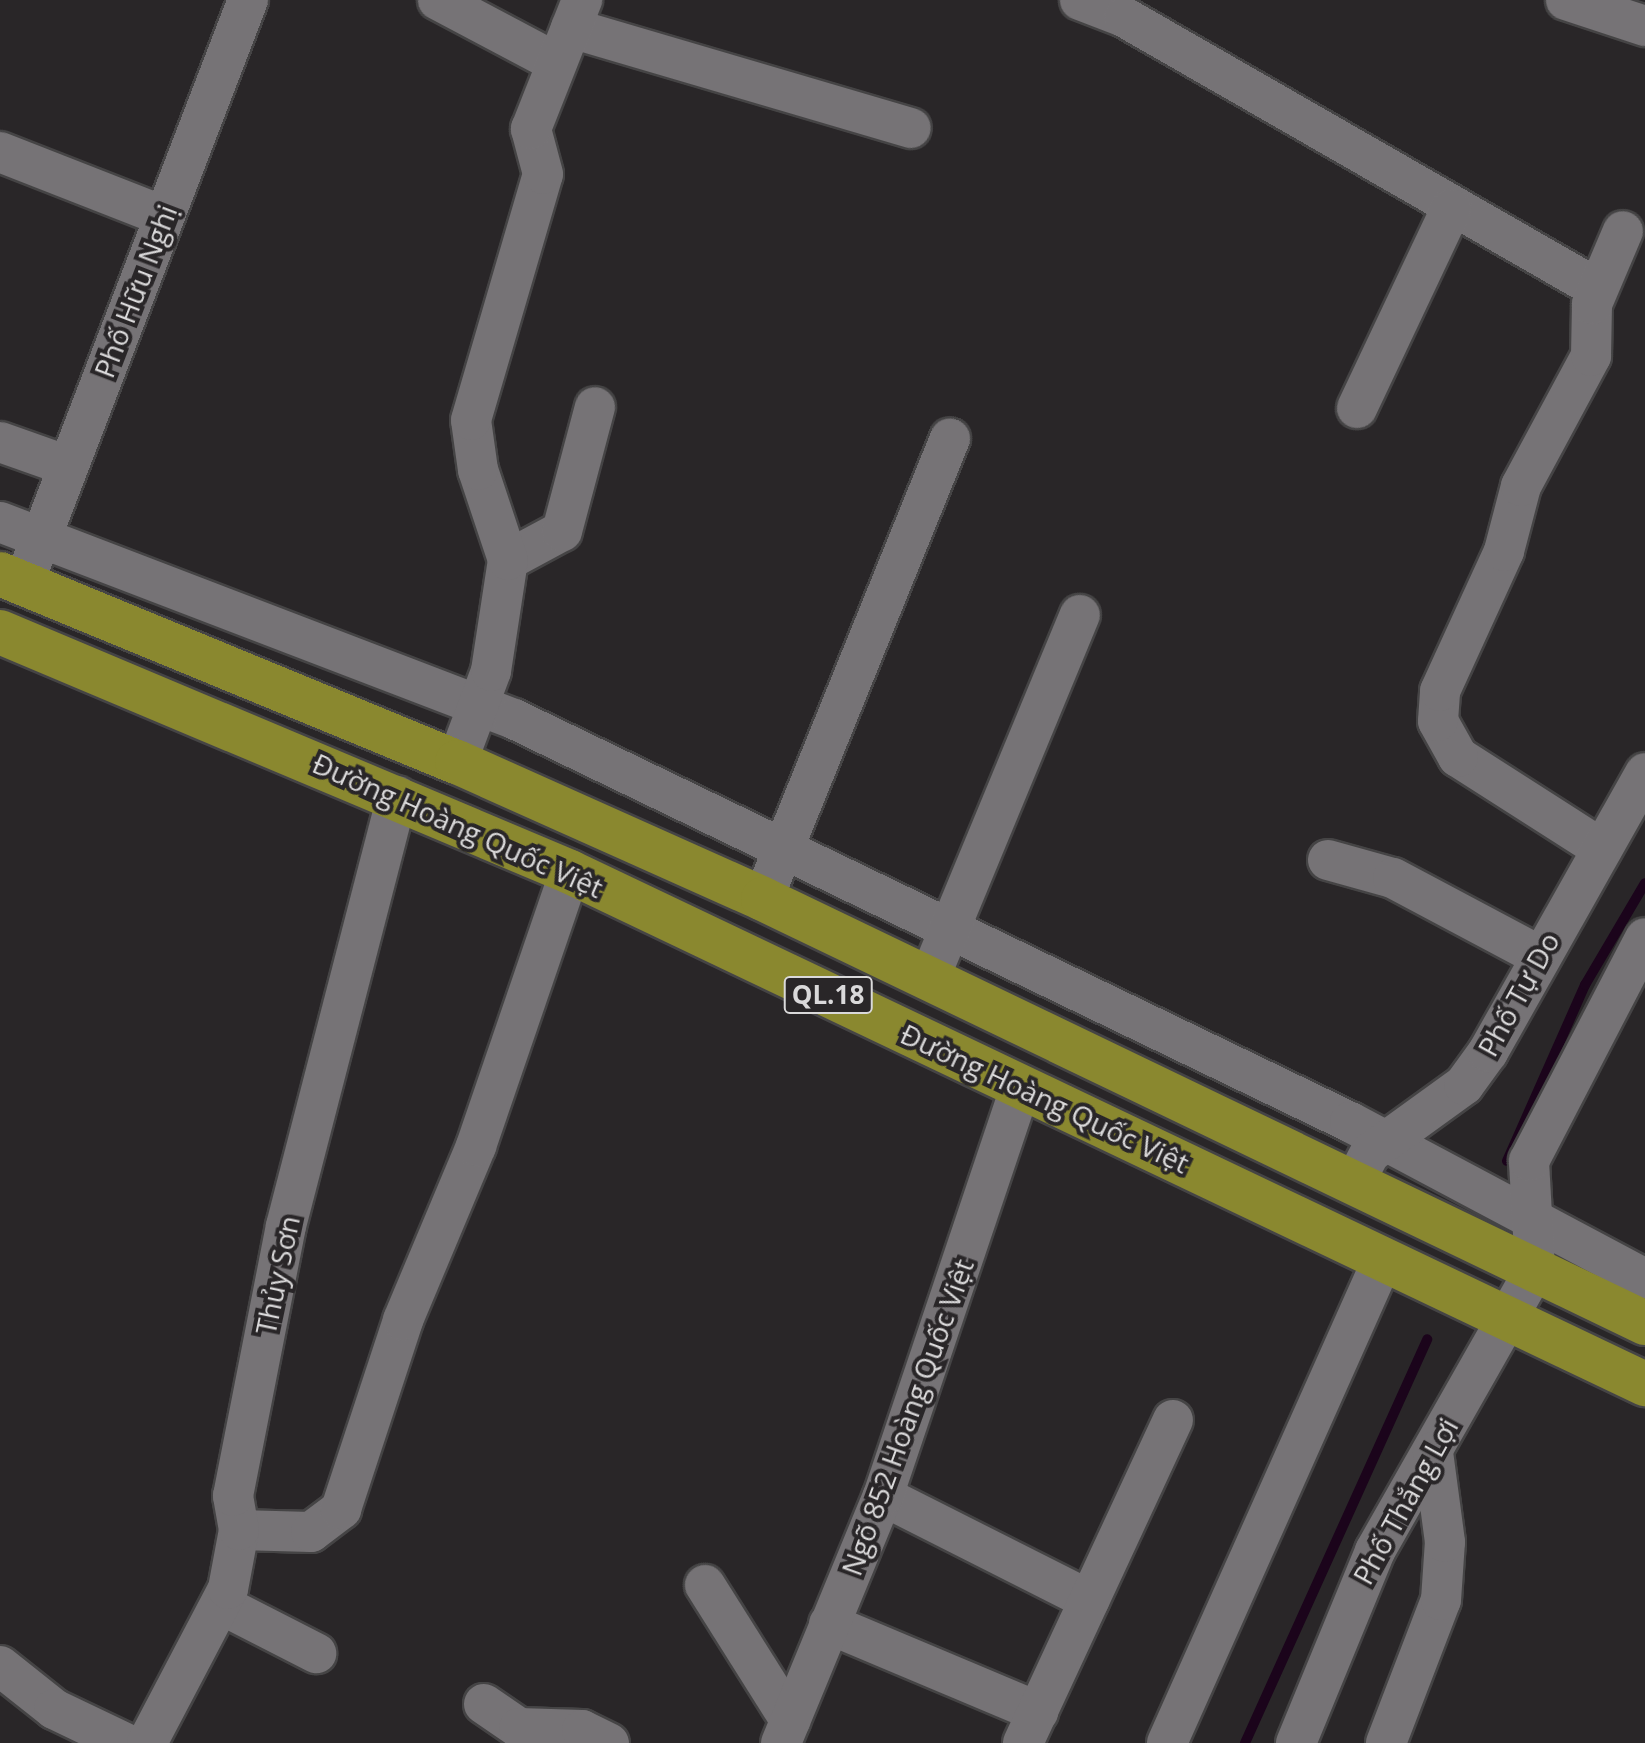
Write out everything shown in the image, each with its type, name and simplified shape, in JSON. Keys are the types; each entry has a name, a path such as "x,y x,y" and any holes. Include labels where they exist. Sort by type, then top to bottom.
{"highway":[{"name":"Đường Hoàng Quốc Việt","path":"12,578 457,762 763,899 1645,1323"},
{"name":"Đường Hoàng Quốc Việt","path":"0,632 397,796 570,872 1645,1384"}],"street":[{"name":"Phố Hữu Nghị","path":"12,578 41,538 248,0"},
{"path":"438,0 569,30 911,128"},
{"path":"1080,0 1124,17 1451,209 1598,289"},
{"path":"1566,0 1645,26"},
{"path":"457,762 491,671 508,560 478,470 471,420 543,174 529,139 569,30"},
{"path":"0,152 163,216"},
{"path":"1357,408 1451,209"},
{"path":"1602,849 1458,757 1438,721 1440,691 1504,551 1521,486 1591,356 1598,289 1623,231"},
{"path":"508,560 562,531 595,407"},
{"path":"763,899 950,438"},
{"path":"0,442 68,466"},
{"path":"0,522 478,706 949,929 1385,1141 1645,1279"},
{"path":"929,979 1080,615"},
{"name":"Phố Tự Do","path":"1355,1181 1385,1141 1464,1085 1645,773"},
{"name":"Thủy Sơn","path":"147,1743 222,1605 239,1530 233,1496 286,1226 397,796"},
{"path":"1328,860 1393,878 1538,955"},
{"path":"239,1530 311,1532 341,1509 403,1320 476,1146 570,872"},
{"path":"1535,1269 1529,1161 1543,1125 1645,938"},
{"name":"Ngõ 852 Hoàng Quốc Việt","path":"786,1731 883,1496 1021,1086"},
{"path":"1167,1743 1383,1259"},
{"name":"Phố Thắng Lợi","path":"1296,1743 1350,1602 1535,1269"},
{"path":"829,1624 1030,1728 1173,1420"},
{"path":"1386,1743 1441,1600 1445,1542 1433,1452"},
{"path":"883,1496 1089,1600"},
{"path":"705,1585 786,1731"},
{"path":"222,1605 316,1653"},
{"path":"0,1666 54,1709 125,1743"},
{"path":"484,1704 519,1728 582,1730 609,1743"}],"waterway":[{"path":"1507,1161 1585,985 1645,883"},
{"path":"1245,1743 1427,1339"}]}
